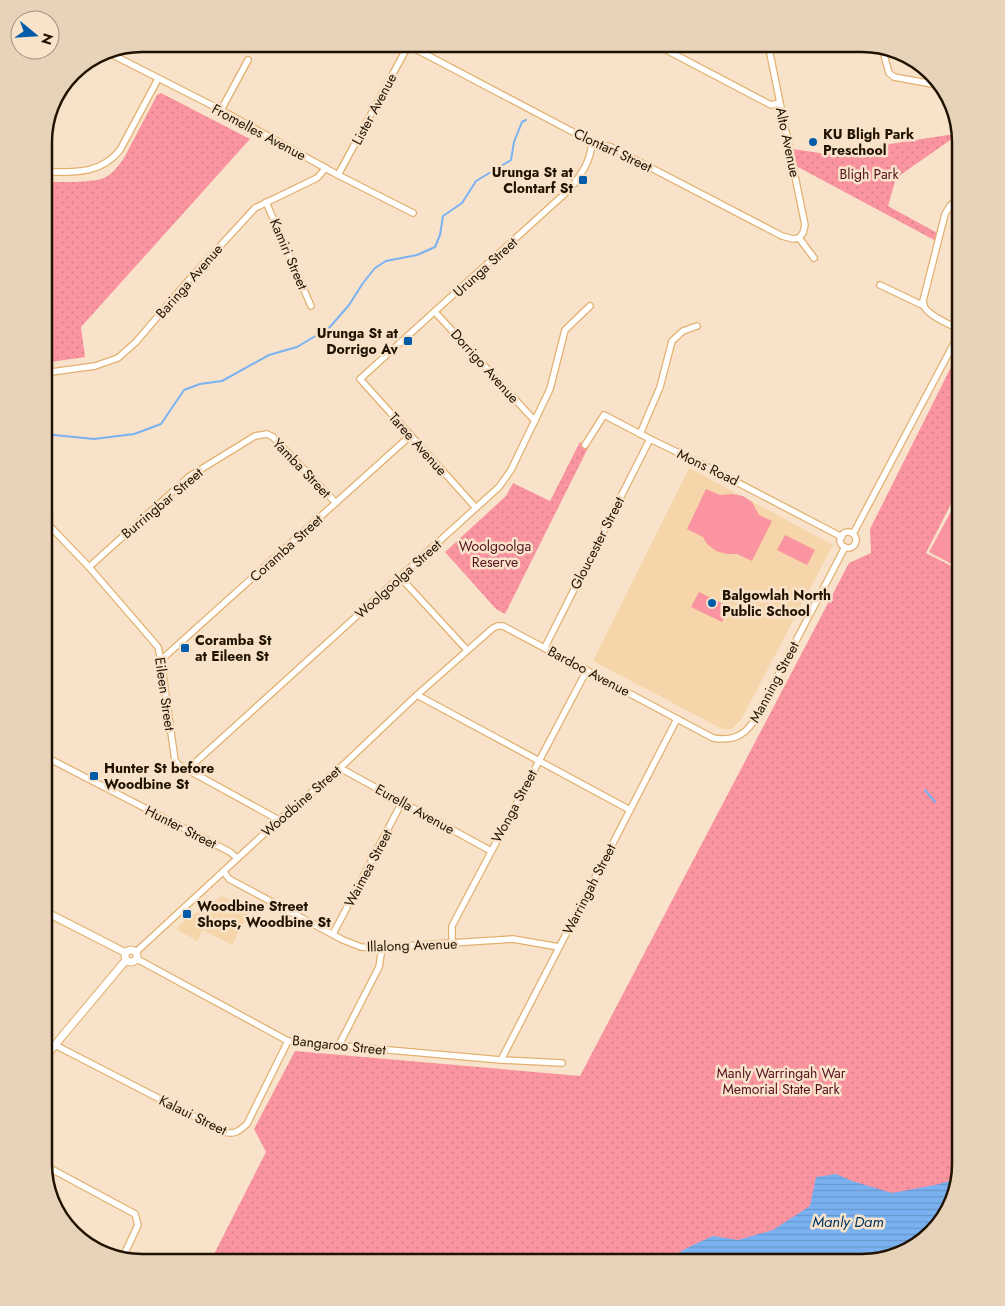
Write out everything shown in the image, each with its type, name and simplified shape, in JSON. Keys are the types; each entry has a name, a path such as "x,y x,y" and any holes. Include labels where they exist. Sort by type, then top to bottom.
{"street":[{"name":"Lister Avenue","path":"338,175 404,52"},
{"name":"Clontarf Street","path":"424,52 592,142 611,147 782,236 793,239 800,238"},
{"path":"672,53 771,105 779,103"},
{"name":"Alto Avenue","path":"770,53 805,225 800,238"},
{"path":"884,55 889,73 894,77 931,84"},
{"name":"Fromelles Avenue","path":"116,57 221,110 338,175 412,213"},
{"path":"221,110 248,60"},
{"path":"53,172 90,170 112,160 120,150 158,79"},
{"name":"Urunga Street","path":"360,379 570,190 580,176 590,156 592,142"},
{"name":"Baringa Avenue","path":"53,371 95,366 118,358 136,342 255,208 317,178 326,168"},
{"name":"Kamiri Street","path":"266,202 311,306"},
{"path":"952,207 945,214 925,293 924,306 925,310 930,314 952,325"},
{"path":"800,238 814,258"},
{"path":"880,285 924,306"},
{"name":"Woolgoolga Street","path":"188,769 499,487 511,470 550,389 565,330 590,306"},
{"name":"Dorrigo Avenue","path":"435,312 535,421"},
{"path":"640,434 660,387 672,341 683,331 697,326"},
{"path":"853,534 952,347"},
{"name":"Taree Avenue","path":"360,379 476,508"},
{"name":"Mons Road","path":"585,445 604,415 704,464 842,537"},
{"name":"Yamba Street","path":"267,434 273,437 336,503"},
{"name":"Burringbar Street","path":"89,567 190,476 255,436 267,434"},
{"name":"Coramba Street","path":"162,660 410,436"},
{"name":"Gloucester Street","path":"544,648 650,439"},
{"name":"Eileen Street","path":"53,529 89,567 154,642 159,651 162,660 174,757 179,765 279,820"},
{"path":"846,533 853,534 856,538 855,545 851,548 841,544 842,537 846,533"},
{"name":"Manning Street","path":"713,738 724,740 735,738 748,730 845,547"},
{"path":"400,577 467,650"},
{"name":"Bardoo Avenue","path":"467,650 493,628 503,626 713,738"},
{"name":"Woodbine Street","path":"136,955 237,858 340,768 467,650"},
{"name":"Wonga Street","path":"452,944 452,926 586,670"},
{"path":"417,695 630,810"},
{"name":"Warringah Street","path":"501,1060 677,718"},
{"name":"Hunter Street","path":"52,760 230,852 237,858"},
{"name":"Eurella Avenue","path":"340,768 491,851"},
{"name":"Waimea Street","path":"333,934 402,802"},
{"name":"Illalong Avenue","path":"224,872 229,879 351,944 361,947 382,948 513,939 559,947"},
{"path":"52,916 126,956 133,962 136,955"},
{"path":"339,1045 379,967 382,948"},
{"name":"Bangaroo Street","path":"136,955 288,1041 501,1060 562,1063"},
{"path":"52,1048 126,956"},
{"name":"Kalaui Street","path":"55,1045 224,1132 232,1134 239,1132 247,1124 288,1041"},
{"path":"53,1170 135,1214 138,1225 126,1252"}],"shaded area":[{"name":"Balgowlah North Public School","path":"689,468 833,545 741,720 732,729 722,729 593,661"},
{"path":"222,896 250,910 232,945 203,930 197,941 176,929 185,920"}],"green space":[{"path":"161,93 250,139 81,327 85,357 53,362 53,182 92,181 110,175 124,158 157,95"},
{"name":"Bligh Park","path":"952,134 952,139 896,178 888,206 939,234 938,242 796,166 793,149 826,154"},
{"name":"Manly Warringah War Memorial State Park","path":"952,365 952,502 926,553 952,566 952,1175 946,1198 930,1223 913,1238 902,1244 891,1249 862,1254 214,1254 266,1152 254,1129 295,1051 580,1076 849,563 871,553 870,529"},
{"name":"Woolgoolga Reserve","path":"580,442 589,446 505,614 496,609 445,552 506,496 513,483 550,501"},
{"path":"706,489 720,495 732,494 743,496 752,502 759,515 772,521 752,561 737,554 716,551 707,544 703,537 687,529"},
{"path":"952,510 952,564 929,552"},
{"path":"785,535 815,550 807,565 777,550"},
{"path":"699,592 729,607 722,622 691,607"}],"water":[{"name":"Manly Dam","path":"836,1174 892,1193 951,1181 946,1198 930,1223 913,1238 891,1249 862,1254 676,1254 713,1236 738,1240 773,1230 810,1206 816,1177"}],"waterway":[{"path":"53,435 94,439 134,434 161,424 184,390 200,384 222,381 269,355 297,347 329,328 349,305 375,268 386,261 417,255 435,247 440,235 443,216 462,203 476,181 511,160 514,142 522,122 526,120"},
{"path":"925,790 935,802"}],"place":[{"name":"KU Bligh Park Preschool","path":"813,142"},
{"name":"Urunga St at Clontarf St","path":"583,180"},
{"name":"Urunga St at Dorrigo Av","path":"408,341"},
{"name":"Balgowlah North Public School","path":"712,603"},
{"name":"Coramba St at Eileen St","path":"185,648"},
{"name":"Hunter St before Woodbine St","path":"94,776"},
{"name":"Woodbine Street Shops, Woodbine St","path":"187,914"}]}
